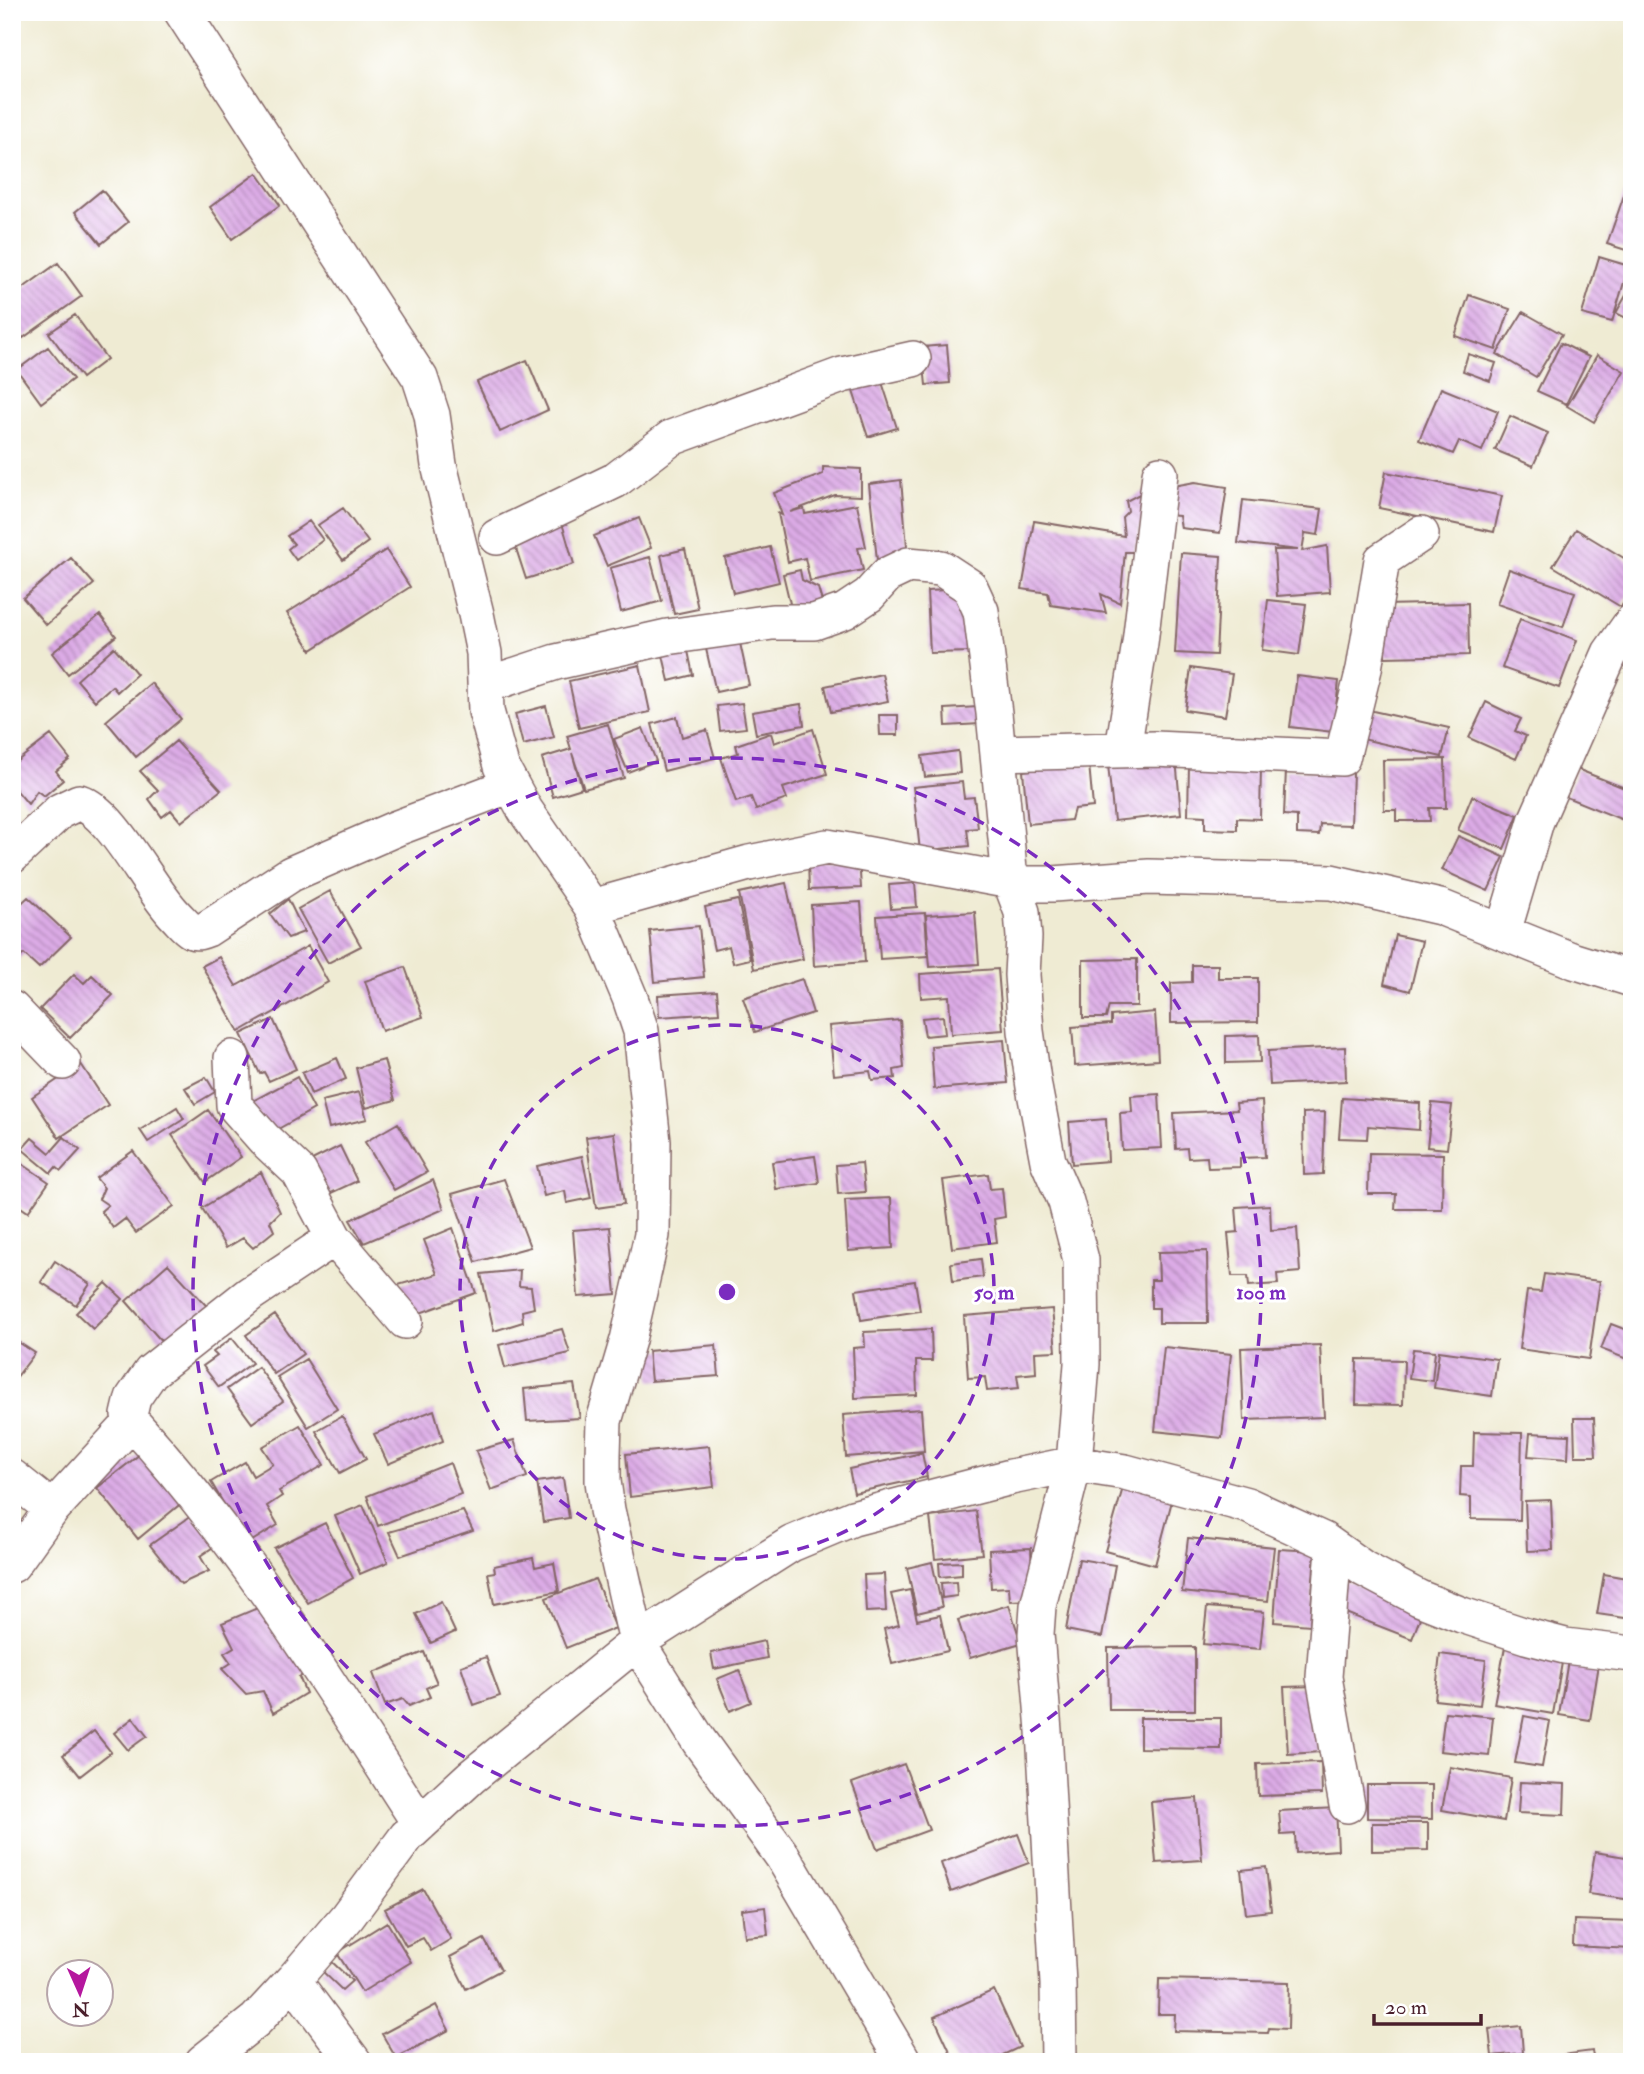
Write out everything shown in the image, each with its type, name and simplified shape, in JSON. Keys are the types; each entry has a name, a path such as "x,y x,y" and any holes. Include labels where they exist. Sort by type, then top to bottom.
{"street":[{"path":"182,12 420,378 432,415 439,465 476,614 484,653 486,711 501,766 525,810 592,907 630,998 640,1031 653,1143 652,1235 628,1340 604,1421 603,1481 637,1642 699,1741 783,1857 904,2062"},
{"path":"497,537 616,480 671,438 842,375 914,359"},
{"path":"1123,749 1140,643 1160,474"},
{"path":"998,753 1155,749 1342,758 1364,669 1381,560 1421,534"},
{"path":"486,685 556,662 667,637 772,622 814,622 845,611 869,595 887,575 908,565 941,568 970,587 981,611 1010,880 1021,912 1024,937 1022,975 1034,1087 1048,1161 1066,1202 1081,1260 1082,1364 1074,1464 1038,1606 1036,1634 1058,1984 1059,2062"},
{"path":"1503,932 1536,821 1610,653 1632,622"},
{"path":"12,856 60,811 79,802 92,806 106,821 168,908 188,928 200,932 291,874 397,828 511,785"},
{"path":"592,907 750,863 827,847 1027,884 1149,877 1331,883 1440,907 1574,961 1632,979"},
{"path":"12,1009 63,1062"},
{"path":"232,1058 234,1105 264,1139 299,1172 334,1238 405,1321"},
{"path":"334,1238 250,1294 152,1372 133,1398 129,1415 132,1422 167,1460 234,1543 420,1824"},
{"path":"12,1565 52,1509 132,1422"},
{"path":"203,2062 256,2020 347,1917 407,1836 471,1777 637,1642 791,1544 853,1518 1011,1477 1074,1464 1125,1472 1247,1505 1323,1540 1364,1569 1419,1598 1462,1615 1564,1646 1632,1654"},
{"path":"12,1478 52,1509"},
{"path":"1334,1548 1324,1677 1347,1805"},
{"path":"293,1980 354,2062"}],"building":[{"path":"257,173 280,205 232,239 210,207"},
{"path":"1629,181 1632,182 1632,252 1607,244"},
{"path":"102,190 128,222 101,244 75,212"},
{"path":"1599,257 1629,266 1612,322 1582,314"},
{"path":"58,263 82,296 23,338 12,322 12,296"},
{"path":"1632,285 1632,321 1616,313"},
{"path":"1469,295 1510,309 1496,350 1455,336"},
{"path":"1523,312 1562,334 1536,377 1497,354"},
{"path":"75,315 107,359 82,378 49,333"},
{"path":"1561,343 1589,357 1566,404 1537,391"},
{"path":"947,345 950,383 926,385 922,347"},
{"path":"48,347 73,379 41,403 17,370"},
{"path":"1468,354 1496,363 1490,381 1463,371"},
{"path":"1597,355 1624,371 1594,422 1567,406"},
{"path":"527,360 548,410 500,432 477,382"},
{"path":"880,376 897,428 868,437 851,385"},
{"path":"1441,388 1498,411 1482,451 1459,441 1453,454 1419,440"},
{"path":"1510,416 1548,433 1533,466 1495,450"},
{"path":"823,467 861,469 861,496 835,495 790,512 804,508 805,514 857,504 866,547 858,548 863,570 810,581 805,558 788,562 778,513 782,515 774,493 823,474"},
{"path":"1386,472 1502,496 1494,532 1379,508"},
{"path":"901,480 908,557 877,560 869,484"},
{"path":"1195,482 1227,487 1220,533 1181,528 1179,516 1167,515 1162,488"},
{"path":"1151,488 1134,552 1125,552 1120,603 1101,594 1106,613 1051,605 1048,593 1022,589 1034,521 1124,536 1122,517 1128,511 1126,501"},
{"path":"1243,500 1322,509 1318,535 1305,533 1302,551 1327,546 1330,592 1277,596 1274,550 1298,550 1238,543"},
{"path":"343,508 368,542 343,560 318,525"},
{"path":"560,516 574,564 526,579 511,533"},
{"path":"639,518 651,548 607,566 594,536"},
{"path":"309,521 323,540 296,560 288,549 294,544 287,536"},
{"path":"1576,529 1632,563 1632,589 1621,607 1553,566"},
{"path":"770,547 779,582 733,593 725,558"},
{"path":"685,549 698,609 674,614 661,555"},
{"path":"386,550 410,587 311,650 287,613"},
{"path":"1181,553 1221,556 1216,655 1175,653"},
{"path":"650,557 662,601 621,612 610,568"},
{"path":"71,558 94,584 46,625 23,598"},
{"path":"1509,569 1575,592 1563,627 1497,604"},
{"path":"800,570 802,580 818,588 823,605 792,612 783,574"},
{"path":"970,589 972,652 930,653 927,591"},
{"path":"1268,600 1306,604 1299,655 1262,650"},
{"path":"1468,603 1469,655 1385,657 1384,605"},
{"path":"100,615 116,636 68,674 52,653"},
{"path":"1520,619 1577,640 1559,688 1502,668"},
{"path":"737,629 749,685 716,692 703,636"},
{"path":"686,641 693,675 669,681 661,647"},
{"path":"114,647 137,674 117,692 112,686 95,701 77,680"},
{"path":"640,665 650,712 579,728 569,681"},
{"path":"1191,668 1232,674 1225,716 1185,710"},
{"path":"882,674 888,701 831,712 825,686"},
{"path":"1297,676 1339,681 1333,732 1290,727"},
{"path":"151,683 181,719 136,757 106,721"},
{"path":"1486,702 1521,719 1515,731 1526,736 1516,759 1469,738"},
{"path":"742,703 746,728 720,731 717,706"},
{"path":"801,704 804,725 756,734 752,712"},
{"path":"546,706 554,737 523,745 515,714"},
{"path":"978,707 980,724 946,726 945,709"},
{"path":"1364,709 1449,728 1442,757 1358,738"},
{"path":"879,715 898,715 898,735 880,735"},
{"path":"677,717 682,737 707,730 715,758 664,771 652,724"},
{"path":"608,724 624,778 584,789 572,753 582,788 553,797 542,758 571,749 567,736"},
{"path":"643,728 656,761 628,772 614,739"},
{"path":"813,729 827,774 783,788 787,799 756,810 751,797 736,802 721,758 738,753 736,745 771,733 774,743"},
{"path":"51,735 70,759 56,771 63,780 44,796 37,791 28,804 12,785 12,765"},
{"path":"176,741 221,790 181,822 171,810 162,817 149,799 158,790 140,771"},
{"path":"958,751 960,773 925,777 922,756"},
{"path":"1176,759 1181,814 1114,821 1108,765"},
{"path":"1445,759 1446,808 1429,808 1430,821 1396,821 1396,810 1384,810 1383,760"},
{"path":"1089,764 1093,807 1074,809 1071,820 1028,824 1023,771"},
{"path":"1189,765 1261,766 1260,819 1237,818 1237,830 1205,829 1205,816 1188,815"},
{"path":"1577,769 1632,791 1632,799 1623,820 1566,797"},
{"path":"1286,770 1353,773 1351,825 1320,824 1319,835 1297,834 1297,816 1284,815"},
{"path":"962,782 964,798 974,797 978,828 967,829 969,846 920,851 913,787"},
{"path":"1472,796 1518,815 1504,849 1458,830"},
{"path":"1458,836 1504,857 1488,891 1442,870"},
{"path":"859,858 861,888 809,890 808,861"},
{"path":"786,883 803,959 754,969 739,893"},
{"path":"915,883 917,907 891,909 889,885"},
{"path":"330,891 361,946 328,963 298,909"},
{"path":"28,897 71,937 39,968 24,954 12,964 12,912"},
{"path":"288,899 304,932 288,938 270,914"},
{"path":"738,900 750,959 733,963 729,946 714,950 705,907"},
{"path":"861,902 865,962 814,966 811,905"},
{"path":"975,912 979,964 930,967 926,915"},
{"path":"925,913 928,956 880,959 877,916"},
{"path":"699,926 704,977 655,982 650,931"},
{"path":"1395,935 1422,941 1410,991 1384,984"},
{"path":"308,946 328,982 239,1032 202,966 219,957 236,986"},
{"path":"1137,959 1137,1006 1109,1006 1106,1018 1083,1018 1083,960"},
{"path":"1192,965 1218,965 1218,978 1258,978 1258,1022 1171,1023 1171,983 1192,982"},
{"path":"405,967 423,1017 382,1031 365,981"},
{"path":"998,969 1003,1030 951,1034 949,996 921,998 920,974"},
{"path":"74,974 84,983 92,975 113,995 70,1038 40,1009"},
{"path":"802,979 813,1013 755,1032 743,998"},
{"path":"717,991 719,1013 659,1017 658,995"},
{"path":"1155,1012 1158,1060 1075,1066 1072,1027 1111,1024 1111,1016"},
{"path":"943,1016 945,1034 925,1036 922,1018"},
{"path":"273,1019 296,1069 269,1081 264,1072 260,1074 241,1034"},
{"path":"900,1020 904,1068 894,1070 895,1078 872,1080 870,1071 834,1075 829,1026"},
{"path":"1259,1035 1260,1062 1226,1063 1226,1036"},
{"path":"1004,1040 1008,1083 934,1089 931,1046"},
{"path":"1345,1047 1346,1081 1270,1085 1268,1051"},
{"path":"337,1058 346,1079 311,1094 302,1073"},
{"path":"384,1060 395,1100 366,1108 356,1068"},
{"path":"81,1064 108,1105 59,1138 32,1097"},
{"path":"206,1077 215,1092 195,1104 185,1088"},
{"path":"297,1077 314,1109 269,1134 251,1102"},
{"path":"359,1092 367,1119 329,1128 322,1101"},
{"path":"1159,1094 1162,1148 1122,1150 1120,1113 1132,1112 1131,1096"},
{"path":"1342,1098 1420,1103 1419,1130 1368,1126 1367,1139 1339,1138"},
{"path":"1262,1101 1265,1157 1240,1158 1240,1167 1208,1168 1207,1157 1188,1158 1187,1148 1176,1149 1174,1113 1237,1110 1236,1103"},
{"path":"1432,1103 1452,1105 1447,1149 1427,1147"},
{"path":"177,1107 184,1119 148,1142 140,1130"},
{"path":"208,1110 241,1157 205,1182 172,1135"},
{"path":"1325,1112 1323,1174 1304,1175 1303,1113"},
{"path":"1106,1119 1108,1161 1072,1164 1069,1122"},
{"path":"398,1123 427,1172 394,1190 365,1142"},
{"path":"614,1133 624,1204 596,1208 586,1137"},
{"path":"64,1137 80,1150 61,1171 56,1167 51,1173 22,1149 32,1138 50,1153"},
{"path":"340,1146 357,1181 329,1194 312,1160"},
{"path":"133,1151 174,1206 136,1233 125,1219 113,1228 101,1211 108,1205 99,1199 104,1188 96,1178"},
{"path":"1369,1153 1443,1154 1442,1209 1395,1209 1396,1194 1368,1194"},
{"path":"582,1156 591,1198 567,1203 565,1191 544,1196 537,1166"},
{"path":"815,1156 819,1183 776,1189 772,1162"},
{"path":"12,1157 49,1182 28,1212 12,1201"},
{"path":"862,1163 865,1192 838,1194 836,1165"},
{"path":"261,1172 280,1212 270,1222 274,1231 253,1248 243,1238 226,1248 202,1208"},
{"path":"988,1174 990,1189 1002,1188 1005,1217 994,1219 997,1242 952,1248 943,1180"},
{"path":"504,1179 530,1247 476,1262 452,1194"},
{"path":"433,1180 444,1209 364,1243 350,1220"},
{"path":"891,1198 893,1248 848,1251 845,1200"},
{"path":"1270,1205 1271,1230 1297,1228 1300,1272 1277,1274 1278,1284 1249,1286 1248,1276 1232,1276 1228,1233 1238,1232 1236,1207"},
{"path":"610,1227 616,1294 578,1297 573,1230"},
{"path":"453,1228 476,1293 417,1314 398,1285 437,1274 424,1240"},
{"path":"1207,1251 1208,1323 1159,1323 1159,1308 1151,1308 1151,1280 1159,1280 1158,1252"},
{"path":"981,1259 983,1277 953,1281 951,1263"},
{"path":"55,1261 90,1284 76,1305 41,1282"},
{"path":"168,1264 214,1314 171,1352 126,1301"},
{"path":"520,1270 519,1286 531,1287 534,1308 522,1311 523,1322 494,1331 481,1274"},
{"path":"1544,1274 1600,1281 1589,1359 1519,1349 1527,1291 1541,1292"},
{"path":"915,1281 920,1311 861,1320 856,1290"},
{"path":"106,1283 123,1299 93,1329 76,1313"},
{"path":"1052,1309 1056,1351 1035,1352 1036,1373 1017,1375 1019,1388 987,1391 985,1377 968,1378 964,1316"},
{"path":"275,1315 303,1354 274,1374 246,1335"},
{"path":"1611,1324 1632,1332 1632,1361 1601,1349"},
{"path":"562,1329 570,1353 505,1368 499,1345"},
{"path":"931,1329 932,1361 916,1361 917,1395 855,1398 853,1348 865,1347 864,1332"},
{"path":"12,1338 35,1353 12,1383"},
{"path":"232,1338 252,1363 219,1387 203,1366 217,1356 213,1352"},
{"path":"716,1345 719,1376 651,1381 648,1351"},
{"path":"1320,1345 1324,1417 1244,1420 1241,1348"},
{"path":"1164,1347 1231,1354 1222,1438 1155,1431"},
{"path":"1413,1349 1435,1351 1432,1381 1409,1378"},
{"path":"1439,1351 1497,1359 1492,1396 1434,1388"},
{"path":"306,1359 337,1409 308,1427 277,1377"},
{"path":"1357,1359 1404,1360 1403,1405 1356,1404"},
{"path":"258,1367 283,1401 252,1423 227,1389"},
{"path":"574,1384 580,1418 527,1421 524,1389"},
{"path":"921,1409 924,1451 846,1457 843,1415"},
{"path":"434,1410 443,1441 388,1464 374,1434"},
{"path":"342,1416 366,1459 340,1473 316,1431"},
{"path":"1574,1418 1594,1418 1596,1456 1575,1456"},
{"path":"300,1425 324,1465 279,1491 282,1496 267,1506 278,1525 247,1544 211,1482 245,1462 253,1476 273,1464 262,1447"},
{"path":"1474,1432 1522,1433 1520,1520 1471,1519 1471,1497 1460,1496 1461,1466 1473,1466"},
{"path":"1530,1433 1569,1435 1568,1459 1528,1456"},
{"path":"514,1440 527,1477 491,1490 476,1451"},
{"path":"709,1446 714,1487 630,1497 626,1454"},
{"path":"144,1451 184,1501 138,1539 97,1488"},
{"path":"922,1453 927,1477 854,1493 849,1469"},
{"path":"450,1463 461,1494 378,1526 367,1496"},
{"path":"563,1478 569,1518 543,1522 537,1482"},
{"path":"1124,1484 1173,1497 1155,1565 1105,1551"},
{"path":"1551,1500 1553,1550 1527,1551 1525,1501"},
{"path":"363,1505 388,1562 360,1574 335,1516"},
{"path":"463,1511 473,1531 400,1556 389,1532"},
{"path":"976,1511 982,1554 935,1559 930,1517"},
{"path":"191,1516 219,1543 200,1556 209,1571 181,1584 150,1545"},
{"path":"325,1523 353,1578 308,1603 274,1548"},
{"path":"1188,1538 1274,1547 1268,1601 1182,1592"},
{"path":"1031,1548 1033,1600 1010,1601 1009,1587 991,1588 989,1550"},
{"path":"1279,1549 1315,1551 1310,1625 1274,1622"},
{"path":"533,1558 535,1567 554,1563 559,1591 494,1604 488,1573 495,1572 494,1566"},
{"path":"1079,1559 1115,1565 1102,1637 1066,1630"},
{"path":"932,1562 942,1607 917,1613 907,1568"},
{"path":"962,1562 962,1575 940,1577 939,1563"},
{"path":"884,1574 886,1611 866,1612 864,1575"},
{"path":"1604,1574 1632,1579 1632,1619 1597,1614"},
{"path":"595,1579 616,1628 566,1648 546,1598"},
{"path":"1341,1579 1423,1610 1412,1639 1330,1607"},
{"path":"956,1582 957,1596 942,1598 941,1583"},
{"path":"910,1590 917,1620 940,1615 948,1651 892,1664 884,1629 899,1625 891,1594"},
{"path":"441,1602 455,1632 431,1643 416,1614"},
{"path":"267,1604 309,1672 299,1677 306,1693 273,1713 263,1691 246,1694 222,1669 231,1663 224,1653 234,1647 222,1623"},
{"path":"1009,1605 1021,1643 970,1658 958,1620"},
{"path":"1207,1607 1264,1612 1260,1649 1203,1644"},
{"path":"764,1641 767,1658 714,1669 711,1653"},
{"path":"1195,1647 1195,1710 1109,1710 1108,1648"},
{"path":"1505,1647 1563,1657 1553,1714 1494,1704"},
{"path":"424,1652 437,1683 426,1688 430,1697 409,1706 403,1699 385,1705 373,1673"},
{"path":"1440,1654 1486,1660 1480,1705 1435,1700"},
{"path":"1569,1654 1600,1658 1590,1720 1559,1715"},
{"path":"486,1657 500,1696 474,1705 461,1666"},
{"path":"739,1670 751,1702 730,1711 717,1679"},
{"path":"1316,1686 1321,1752 1288,1754 1284,1687"},
{"path":"1445,1712 1493,1717 1489,1756 1440,1751"},
{"path":"1524,1716 1550,1721 1542,1767 1515,1763"},
{"path":"133,1718 147,1736 128,1750 114,1733"},
{"path":"1140,1718 1221,1718 1221,1749 1140,1748"},
{"path":"94,1731 111,1752 80,1776 63,1755"},
{"path":"1321,1762 1322,1794 1258,1796 1257,1764"},
{"path":"904,1764 929,1830 877,1849 852,1783"},
{"path":"1450,1767 1511,1778 1504,1821 1442,1810"},
{"path":"1520,1782 1565,1784 1564,1815 1518,1813"},
{"path":"1367,1785 1432,1785 1432,1819 1367,1818"},
{"path":"1197,1798 1202,1860 1156,1863 1151,1802"},
{"path":"1336,1808 1338,1850 1296,1853 1295,1834 1281,1835 1279,1811"},
{"path":"1372,1823 1428,1823 1428,1850 1372,1851"},
{"path":"1018,1834 1029,1863 951,1892 941,1863"},
{"path":"1595,1852 1632,1858 1632,1900 1588,1894"},
{"path":"1266,1867 1271,1911 1246,1914 1241,1870"},
{"path":"423,1889 451,1939 431,1951 423,1938 406,1946 385,1909"},
{"path":"765,1907 768,1935 745,1937 742,1910"},
{"path":"1574,1920 1632,1922 1632,1949 1573,1946"},
{"path":"387,1922 411,1962 362,1992 337,1953"},
{"path":"484,1939 501,1970 466,1989 450,1957"},
{"path":"330,1960 352,1981 342,1990 321,1970"},
{"path":"1159,1979 1289,1982 1288,2029 1269,2028 1268,2033 1174,2031 1175,2014 1158,2014"},
{"path":"994,1990 1020,2047 988,2062 955,2062 934,2017"},
{"path":"436,2005 449,2030 396,2058 382,2034"},
{"path":"1521,2026 1523,2053 1492,2056 1489,2029"},
{"path":"1592,2051 1594,2062 1532,2062 1531,2059"}]}
